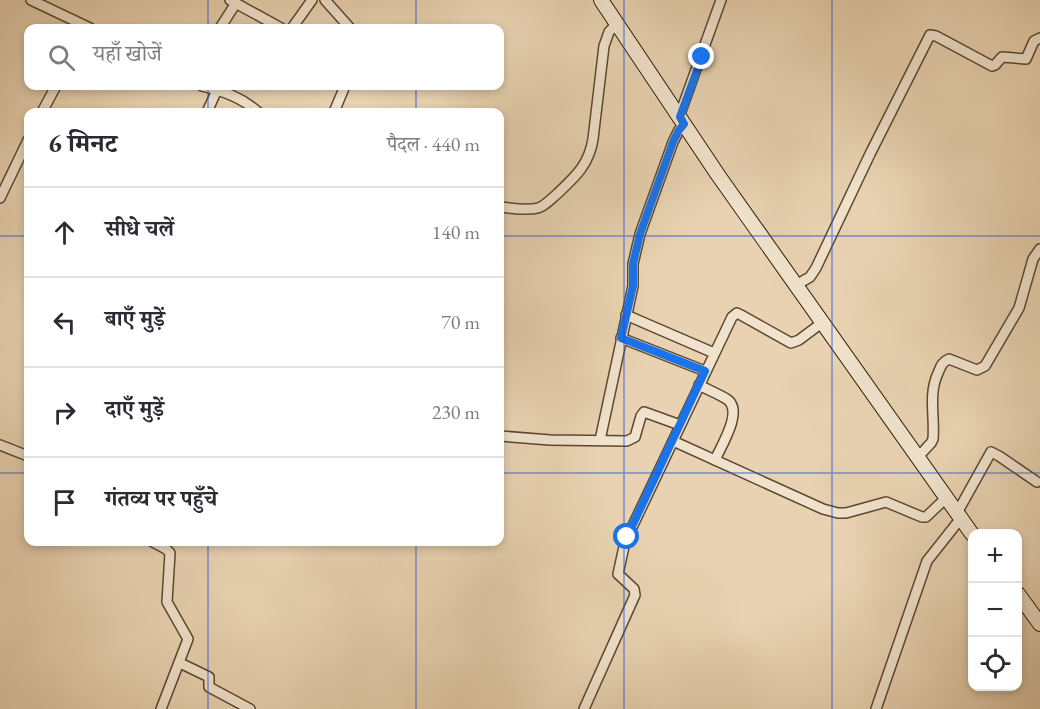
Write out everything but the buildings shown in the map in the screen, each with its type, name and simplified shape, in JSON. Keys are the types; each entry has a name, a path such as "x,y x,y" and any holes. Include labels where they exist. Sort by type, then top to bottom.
{"main road":[{"path":"601,0 682,121 969,529"},
{"path":"1022,601 1040,624"}],"street":[{"path":"32,0 78,24"},
{"path":"295,24 312,0"},
{"path":"325,0 346,24"},
{"path":"600,441 633,286 633,264 643,226 679,130 721,0"},
{"path":"222,24 233,2 274,24"},
{"path":"504,207 528,210 541,207 576,177 585,165 592,146 603,46 609,33 617,24"},
{"path":"796,285 810,277 816,268 870,154 930,36 936,36 992,66 1002,57 1026,59 1034,41 1040,38"},
{"path":"44,108 54,90"},
{"path":"209,108 217,90 241,99"},
{"path":"235,90 250,108"},
{"path":"336,108 343,90"},
{"path":"0,198 24,148"},
{"path":"918,457 933,439 932,388 944,362 949,359 977,370 985,366 1019,308 1033,259 1040,249"},
{"path":"584,709 634,598 634,589 619,577 618,571 627,537 734,314 741,315 791,343 799,340 823,322"},
{"path":"626,315 714,353"},
{"path":"621,338 705,371"},
{"path":"699,385 729,401 735,410 734,418 715,460"},
{"path":"504,436 550,440 631,440 637,432 644,412 680,425"},
{"path":"673,441 823,509 838,513 854,512 886,502 926,517 947,497"},
{"path":"0,445 24,454"},
{"path":"876,709 927,561 959,515 991,453 1037,482"},
{"path":"160,546 171,556 167,602 188,639 161,709"},
{"path":"180,663 209,676 209,687 250,709"}],"route":[{"path":"627,537 705,371 621,338 633,286 633,264 640,234 673,142 684,124 680,117 702,57"}]}
